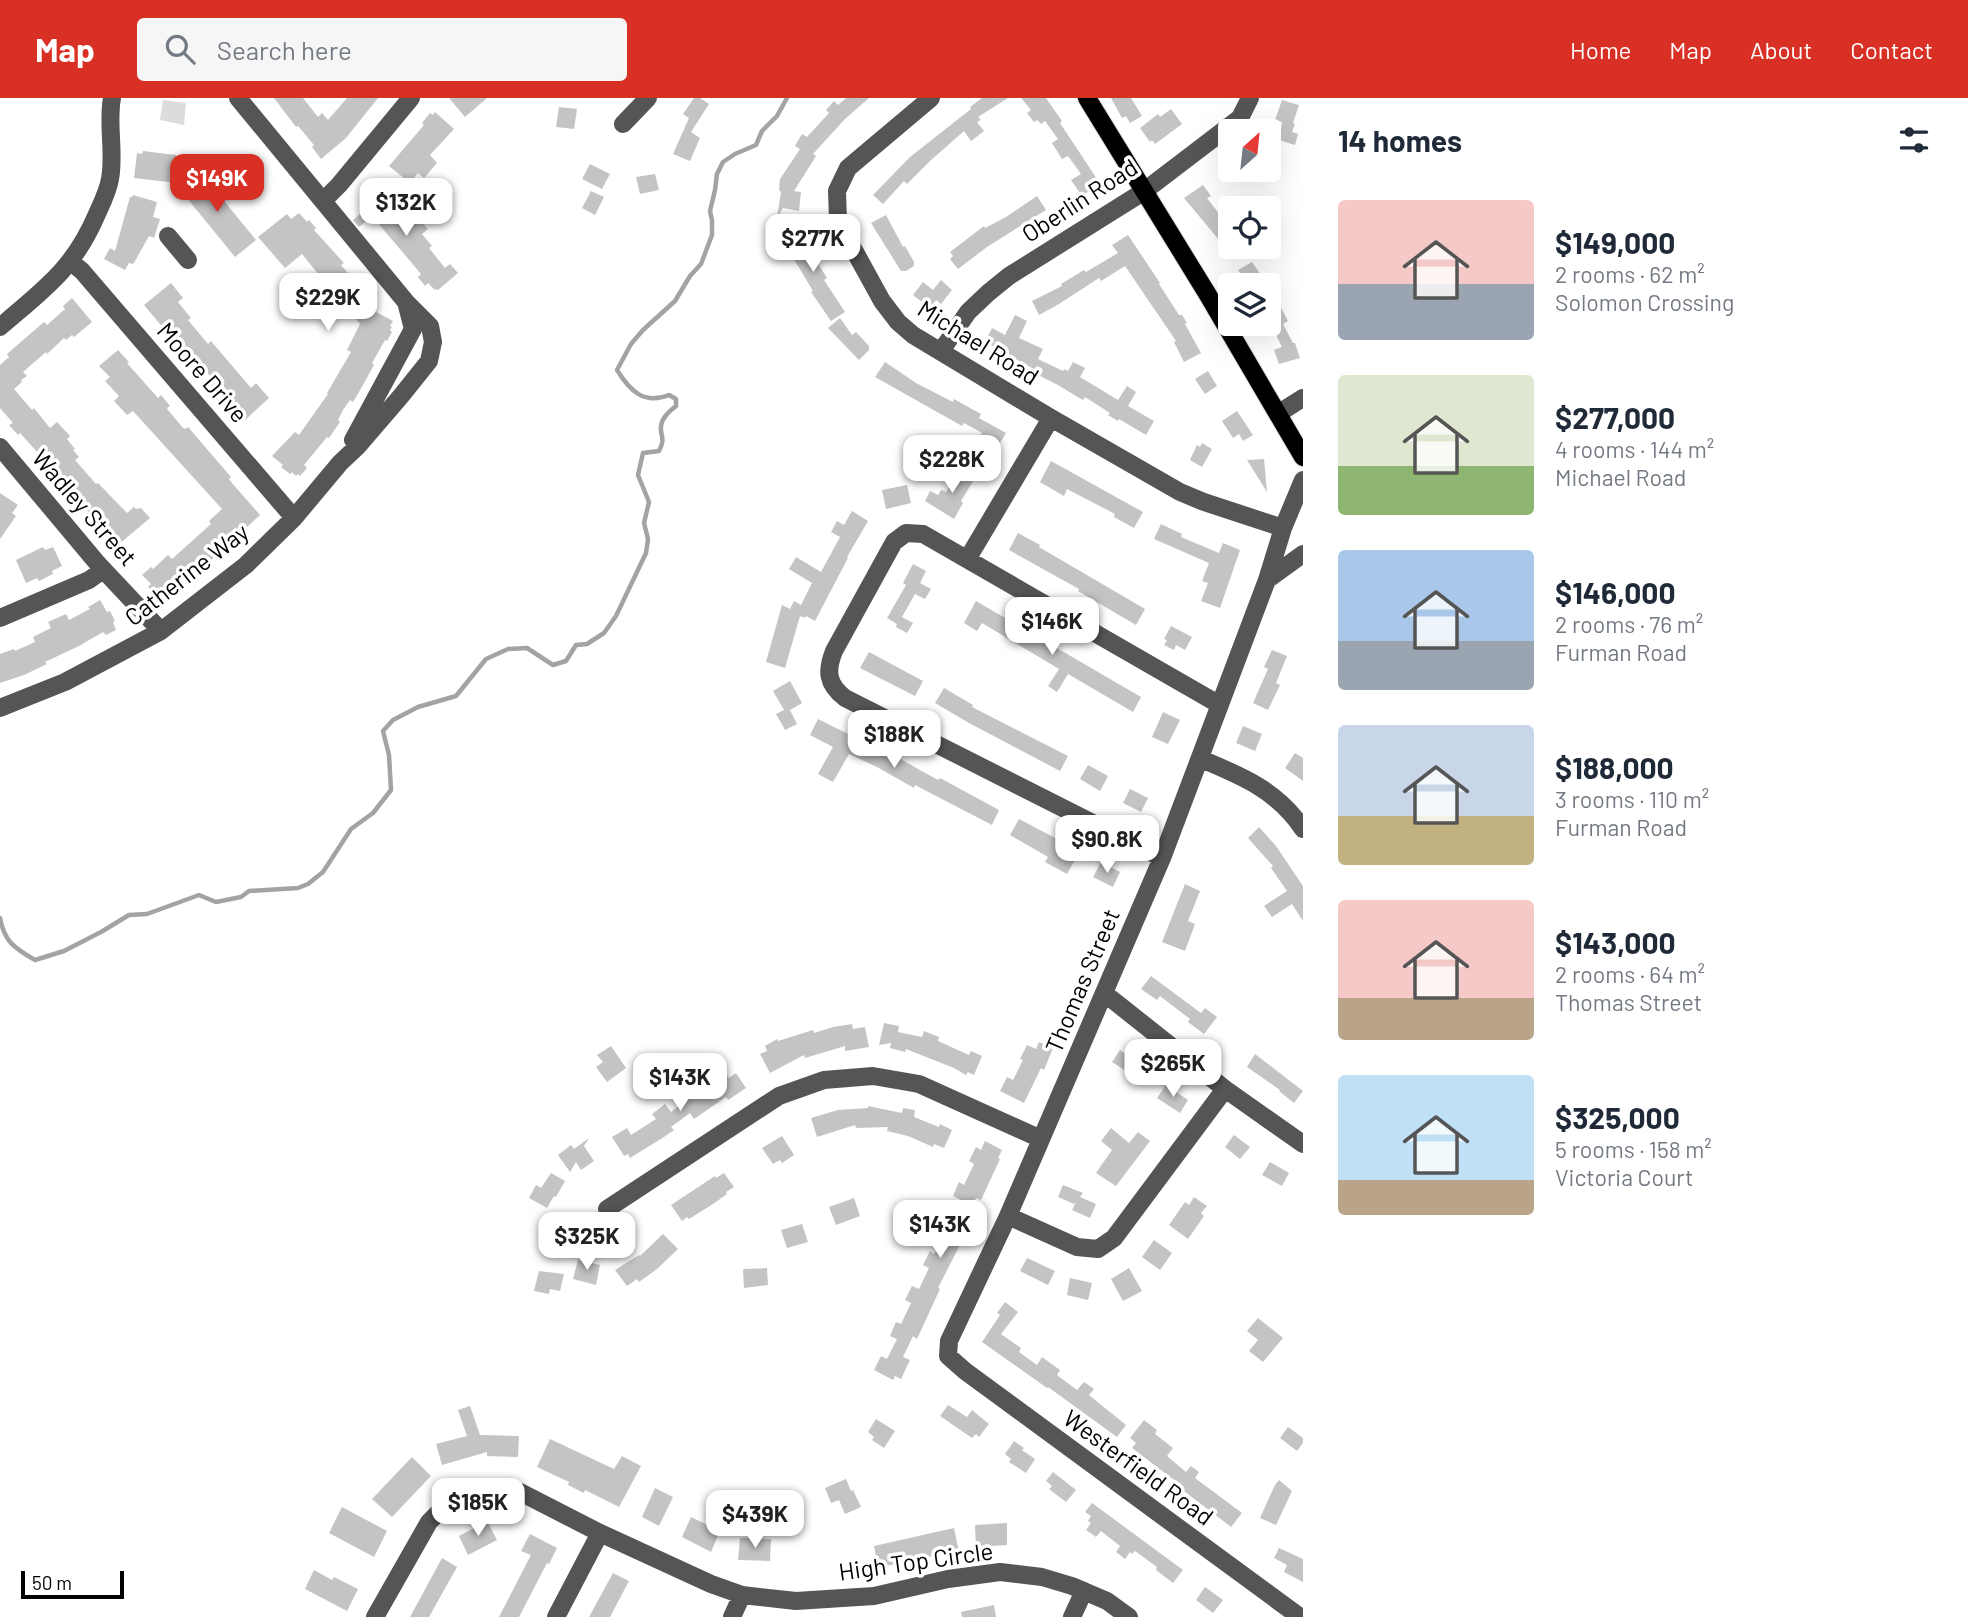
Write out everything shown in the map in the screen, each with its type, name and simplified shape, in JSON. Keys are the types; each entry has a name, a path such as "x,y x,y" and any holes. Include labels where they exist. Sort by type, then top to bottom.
{"main road":[{"path":"1087,98 1279,413 1303,457"}],"street":[{"path":"238,98 406,302"},
{"path":"323,201 411,98"},
{"path":"623,124 649,98"},
{"name":"Michael Road","path":"931,98 848,168 837,191 838,221 882,301 898,323 913,335 1051,418 1180,492 1283,528"},
{"name":"Oberlin Road","path":"941,351 968,312 988,293 1009,276 1143,192 1240,118 1250,98"},
{"path":"0,327 43,292 71,262 92,226 110,178 110,101"},
{"path":"168,236 188,260"},
{"name":"Moore Drive","path":"71,262 82,271 294,517"},
{"name":"Catherine Way","path":"340,463 411,336 413,325 406,302"},
{"name":"Catherine Way","path":"0,708 65,682 161,631 246,565 294,517 429,362 433,342 430,326 406,302"},
{"path":"1279,413 1303,398"},
{"path":"968,558 1051,418"},
{"name":"Wadley Street","path":"3,455 161,631"},
{"name":"Thomas Street","path":"948,1356 949,1341 1008,1216 1162,858 1303,480"},
{"path":"1162,858 845,698 836,691 828,673 834,651 894,542 906,533 923,534 1220,705"},
{"path":"1267,580 1303,554"},
{"path":"0,618 89,579 103,569"},
{"path":"1200,759 1247,778 1292,813 1303,830"},
{"path":"1104,993 1225,1089 1303,1144"},
{"path":"607,1209 779,1096 824,1080 873,1076 919,1083 1041,1139"},
{"path":"1008,1216 1077,1247 1098,1249 1114,1238 1225,1089"},
{"name":"Westerfield Road","path":"948,1356 1300,1617"},
{"name":"High Top Circle","path":"375,1617 429,1521 449,1502 494,1491 520,1492 600,1533 711,1584 742,1595 796,1601 874,1597 948,1579 1000,1573 1042,1577 1072,1586 1107,1601 1129,1617"},
{"path":"555,1617 600,1533"},
{"path":"1072,1617 1084,1591"},
{"path":"732,1617 742,1595"}],"shaded area":[{"path":"163,100 186,103 184,125 160,120"}],"building":[{"path":"274,98 303,98 318,117 322,113 328,120 347,98 378,98 346,138 321,159 312,147 314,145"},
{"path":"449,98 487,98 465,117"},
{"path":"694,98 700,98 709,104 691,132 700,138 690,161 673,154 689,118 683,114"},
{"path":"846,98 869,98 845,119 813,154 816,156 794,191 801,192 799,211 783,208 777,218 780,179 800,149 795,146 802,134 807,137 829,113 826,110 834,101 838,105"},
{"path":"982,98 1008,98 978,117 981,120 977,122 984,131 971,141 964,131 907,184 904,181 883,204 873,195 910,157"},
{"path":"1021,98 1046,98 1097,179 1094,181 1097,185 1082,196 1071,180 1081,174 1068,156 1062,159 1052,143 1058,139 1045,121 1041,124 1037,120 1034,122 1027,113 1031,110"},
{"path":"1111,98 1131,98 1142,116 1130,123 1126,116 1122,118"},
{"path":"1282,100 1299,105 1292,132 1298,134 1295,145 1281,141 1282,122 1281,119 1275,119"},
{"path":"559,107 577,109 574,129 556,127"},
{"path":"1171,109 1182,124 1155,144 1152,140 1150,142 1140,128 1158,114 1160,117"},
{"path":"435,112 454,129 430,155 437,163 424,178 418,173 410,183 389,166 424,125 422,123 430,113 433,115"},
{"path":"143,151 176,155 180,158 177,183 134,178 137,153 142,154"},
{"path":"590,164 610,174 602,189 582,179"},
{"path":"197,171 256,240 235,257 178,187"},
{"path":"655,174 659,190 640,194 636,177"},
{"path":"1203,185 1211,196 1207,198 1218,212 1218,239 1184,198"},
{"path":"378,186 406,221 415,214 428,229 422,234 432,246 429,248 445,268 450,264 458,273 438,290 428,283 425,286 418,277 421,274 372,216 359,227 353,220 366,209 360,201"},
{"path":"591,191 604,197 595,215 582,208"},
{"path":"133,195 157,202 153,217 160,219 154,238 149,236 134,263 129,263 125,270 104,259 110,248 115,251 130,197"},
{"path":"1037,196 1046,210 987,247 958,269 950,259 953,256 950,252 984,226 985,228 1006,217"},
{"path":"299,213 316,228 314,230 344,263 341,265 371,299 363,305 393,321 390,326 392,332 372,363 374,365 353,402 350,400 329,438 327,437 304,465 307,468 300,476 296,476 281,467 283,465 272,456 295,432 299,435 328,394 351,352 347,350 360,324 344,305 337,307 321,289 324,287 319,281 322,279 302,254 285,268 258,237 287,214 291,219"},
{"path":"886,215 914,262 914,266 906,271 901,271 871,223"},
{"path":"802,229 813,260 815,259 827,278 824,280 845,312 831,321 811,292 813,291 792,256 785,234"},
{"path":"1128,235 1179,315 1182,315 1187,323 1185,324 1201,353 1184,362 1174,342 1176,341 1125,266 1101,281 1099,278 1039,315 1032,301 1118,253 1112,245"},
{"path":"1252,262 1260,273 1240,273 1238,270"},
{"path":"941,280 952,290 941,304 936,300 930,308 913,295 923,282 933,290"},
{"path":"171,283 183,298 178,302 191,318 188,320 208,344 211,341 251,388 256,383 269,398 244,421 205,381 210,376 194,357 191,360 180,347 178,349 144,305"},
{"path":"72,298 92,322 74,337 72,335 66,340 64,338 47,354 46,352 23,372 27,376 14,389 50,428 57,422 70,436 67,439 79,457 75,460 96,484 127,513 134,507 141,508 150,518 118,545 84,507 82,509 74,499 76,497 56,473 58,471 42,452 39,454 9,425 13,423 0,408 0,365 9,357 7,354 44,322 47,325 65,309 63,306"},
{"path":"1281,307 1288,321 1283,324 1295,343 1300,358 1279,364 1274,350 1282,347 1276,336 1281,336"},
{"path":"1015,315 1027,321 1019,338 1043,349 1038,359 1063,371 1068,371 1073,362 1085,368 1080,377 1118,400 1127,386 1136,392 1128,406 1154,421 1146,435 1108,415 1110,413 1085,397 1083,400 1030,371 1032,368 985,342 992,328 1005,335"},
{"path":"840,318 852,335 856,332 869,346 869,350 859,360 828,328"},
{"path":"118,350 158,398 161,395 170,406 168,410 183,428 188,427 260,515 197,573 194,570 190,572 171,589 174,592 164,600 148,587 151,584 142,575 168,555 172,559 211,524 209,521 222,509 133,411 127,415 114,401 119,396 105,381 110,377 99,366"},
{"path":"885,362 916,383 981,414 979,418 1006,433 998,446 980,436 982,433 964,423 962,426 875,377"},
{"path":"1208,371 1217,386 1205,394 1195,379"},
{"path":"1237,411 1253,435 1243,441 1239,434 1233,438 1222,421"},
{"path":"1202,443 1212,449 1202,467 1190,460 1197,445 1200,447"},
{"path":"1264,459 1267,492 1247,460"},
{"path":"1051,461 1143,512 1134,528 1114,517 1115,514 1067,489 1064,496 1040,482"},
{"path":"960,469 975,478 954,519 925,501 930,491 938,495 941,490 946,492"},
{"path":"907,485 911,503 886,509 882,490"},
{"path":"0,493 18,505 12,513 16,516 0,539"},
{"path":"852,511 868,521 815,621 800,616 785,668 766,662 782,605 790,609 794,601 801,605 812,583 789,569 796,557 821,572 840,537 831,532 837,521 844,525"},
{"path":"1161,524 1182,534 1181,537 1219,553 1223,543 1240,550 1220,608 1201,601 1208,583 1202,581 1209,563 1154,539"},
{"path":"1018,533 1145,609 1136,625 1009,550"},
{"path":"43,547 45,550 53,547 62,566 39,581 37,578 26,583 16,560"},
{"path":"913,564 926,571 920,583 931,589 925,599 915,594 902,617 913,623 907,633 887,618 906,585 903,583"},
{"path":"100,600 107,612 110,611 116,630 106,635 103,632 45,662 47,664 0,683 0,654 35,642 33,637 51,628 48,622 66,614 69,620 90,609 88,607"},
{"path":"976,601 1141,697 1133,712 1068,674 1057,692 1048,686 1059,669 982,623 977,631 964,623"},
{"path":"1171,626 1192,637 1185,650 1176,645 1174,650 1164,645"},
{"path":"1272,650 1287,656 1276,683 1280,685 1268,710 1253,703 1268,669 1264,667"},
{"path":"869,652 923,681 915,696 860,668"},
{"path":"790,681 802,703 790,710 797,724 785,730 776,714 784,710 773,691"},
{"path":"944,688 973,705 972,707 1068,756 1060,771 935,703"},
{"path":"1163,712 1180,720 1168,744 1152,737"},
{"path":"818,719 999,810 992,825 849,754 833,782 818,774 833,747 810,735"},
{"path":"1243,726 1262,734 1255,751 1236,743"},
{"path":"1295,753 1303,758 1303,781 1285,768"},
{"path":"1088,765 1108,776 1100,791 1080,779"},
{"path":"1130,789 1148,798 1141,812 1123,803"},
{"path":"1019,819 1080,851 1067,874 1045,862 1048,857 1010,835"},
{"path":"1259,827 1276,846 1303,886 1303,921 1292,904 1272,917 1264,906 1287,891 1271,868 1273,866 1248,838"},
{"path":"1101,862 1120,872 1113,887 1093,877"},
{"path":"1185,884 1200,891 1188,921 1195,924 1185,951 1162,942"},
{"path":"1151,976 1201,1013 1205,1008 1217,1017 1204,1034 1188,1022 1190,1019 1160,996 1157,1000 1141,989"},
{"path":"884,1023 899,1026 898,1032 922,1037 924,1031 939,1037 938,1041 969,1055 971,1051 982,1056 974,1075 968,1072 966,1075 906,1049 905,1052 890,1048 891,1043 879,1045"},
{"path":"852,1024 853,1029 865,1027 869,1047 845,1051 845,1046 805,1058 804,1055 770,1073 760,1054 767,1051 765,1046 777,1039 778,1041 813,1030 814,1033"},
{"path":"1039,1042 1053,1048 1044,1070 1041,1068 1024,1103 1000,1091 1007,1077 1013,1080 1027,1045 1036,1049"},
{"path":"611,1046 626,1068 607,1082 596,1067 603,1062 597,1055"},
{"path":"1120,1050 1137,1061 1129,1073 1112,1062"},
{"path":"1255,1054 1303,1091 1294,1103 1247,1067"},
{"path":"723,1071 729,1078 736,1073 746,1088 728,1100 726,1097 694,1119 690,1113 671,1127 674,1130 664,1137 630,1158 628,1154 624,1156 612,1137 627,1128 631,1135 656,1119 652,1114 665,1104 671,1112 689,1098 686,1095"},
{"path":"1166,1085 1188,1100 1180,1113 1157,1098"},
{"path":"868,1106 902,1113 903,1108 915,1110 914,1117 952,1130 944,1148 934,1144 933,1147 908,1136 887,1131 888,1127 856,1128 855,1125 817,1137 811,1118 838,1110"},
{"path":"1111,1128 1129,1143 1138,1132 1150,1141 1116,1186 1096,1173 1112,1150 1101,1141"},
{"path":"1234,1135 1250,1147 1240,1159 1225,1147"},
{"path":"782,1136 794,1155 782,1163 780,1160 773,1164 762,1148"},
{"path":"589,1138 584,1146 594,1161 581,1170 576,1162 570,1172 558,1155 571,1145 574,1149"},
{"path":"985,1141 1002,1150 998,1158 1000,1159 981,1200 976,1198 968,1218 972,1221 938,1288 940,1289 917,1339 913,1336 903,1357 910,1360 901,1379 895,1376 893,1380 874,1370 881,1356 887,1359 897,1339 890,1336 896,1322 901,1324 911,1303 905,1300 912,1286 919,1289 929,1268 923,1265 930,1251 934,1254 946,1234 938,1230 945,1217 950,1219 961,1200 953,1196 959,1182 964,1185 974,1164 969,1161 976,1147 981,1150"},
{"path":"1270,1162 1289,1173 1282,1186 1262,1175"},
{"path":"551,1173 565,1181 547,1208 529,1198 536,1185 541,1188"},
{"path":"724,1173 734,1187 713,1204 682,1221 671,1205"},
{"path":"1063,1185 1083,1193 1080,1197 1096,1204 1090,1218 1072,1210 1076,1202 1074,1204 1058,1197"},
{"path":"1194,1197 1207,1206 1201,1213 1204,1216 1188,1239 1169,1225 1185,1202 1189,1205"},
{"path":"854,1198 860,1216 836,1225 829,1207"},
{"path":"802,1224 808,1242 787,1248 781,1230"},
{"path":"663,1234 678,1249 657,1269 639,1282 637,1279 627,1286 615,1270 640,1256"},
{"path":"1154,1240 1172,1253 1160,1270 1142,1257"},
{"path":"1027,1258 1055,1271 1048,1285 1020,1271"},
{"path":"578,1260 600,1265 596,1285 573,1279"},
{"path":"767,1268 768,1285 744,1288 743,1269"},
{"path":"1129,1268 1142,1291 1123,1301 1111,1279"},
{"path":"539,1271 564,1274 560,1291 550,1289 549,1294 534,1291"},
{"path":"1070,1278 1092,1283 1088,1300 1067,1295"},
{"path":"1005,1302 1018,1312 1001,1334 1021,1348 1019,1352 1037,1365 1042,1357 1060,1370 1057,1375 1077,1390 1084,1382 1094,1389 1089,1395 1126,1425 1117,1437 982,1342 1000,1315 997,1313"},
{"path":"1258,1318 1283,1338 1263,1362 1249,1351 1258,1340 1247,1331"},
{"path":"948,1405 967,1417 972,1410 989,1424 979,1437 976,1434 972,1438 940,1416"},
{"path":"470,1406 480,1435 519,1436 518,1457 487,1456 487,1452 442,1465 436,1444 467,1436 458,1410"},
{"path":"876,1419 895,1431 884,1448 872,1440 874,1437 868,1432"},
{"path":"1144,1420 1157,1430 1155,1434 1173,1448 1167,1456 1186,1472 1191,1466 1199,1472 1195,1478 1242,1513 1231,1527 1132,1448 1136,1443 1130,1438"},
{"path":"1288,1427 1303,1438 1297,1451 1280,1438"},
{"path":"550,1439 614,1469 622,1456 641,1466 619,1507 585,1490 584,1493 568,1485 569,1482 537,1467"},
{"path":"1014,1441 1035,1459 1026,1473 1009,1462 1011,1459 1005,1454"},
{"path":"412,1457 431,1476 392,1517 372,1499"},
{"path":"1053,1472 1076,1490 1066,1502 1049,1489 1052,1486 1046,1481"},
{"path":"846,1479 861,1507 845,1514 839,1500 831,1503 825,1488"},
{"path":"1279,1480 1292,1491 1276,1525 1260,1518"},
{"path":"655,1488 673,1497 659,1526 642,1517"},
{"path":"1092,1503 1183,1570 1173,1583 1135,1551 1132,1554 1130,1552 1125,1559 1116,1552 1120,1546 1101,1531 1096,1537 1086,1530 1091,1523 1088,1521 1091,1516 1085,1512"},
{"path":"342,1507 387,1531 374,1557 329,1533"},
{"path":"691,1517 720,1531 711,1552 682,1537"},
{"path":"487,1521 497,1540 468,1555 459,1536"},
{"path":"1007,1523 1007,1545 976,1547 975,1525"},
{"path":"954,1528 959,1552 878,1567 874,1546"},
{"path":"530,1534 557,1548 519,1617 499,1617 531,1555 521,1551"},
{"path":"740,1538 771,1539 770,1561 738,1560"},
{"path":"1279,1548 1303,1559 1303,1582 1284,1572 1287,1565 1274,1558"},
{"path":"442,1558 457,1567 429,1617 410,1617"},
{"path":"314,1570 358,1589 347,1611 305,1589"},
{"path":"613,1573 629,1581 610,1617 589,1617"},
{"path":"1205,1587 1223,1600 1213,1613 1196,1600"},
{"path":"994,1605 996,1617 962,1617 961,1612"}],"waterway":[{"path":"0,918 4,933 11,943 35,960 64,951 129,915 147,914 199,895 216,902 241,897 249,891 298,888 308,884 323,872 351,829 373,813 391,790 389,755 383,731 393,720 418,707 456,696 486,659 508,649 527,648 553,665 566,661 576,645 587,644 604,633 616,616 646,553 648,539 644,523 649,502 638,475 643,453 659,451 662,423 676,406 676,399 669,395 652,398 638,394 617,370 631,344 675,301 690,276 701,264 712,235 710,211 717,174 723,162 756,145 762,131 777,116 787,98"}]}
